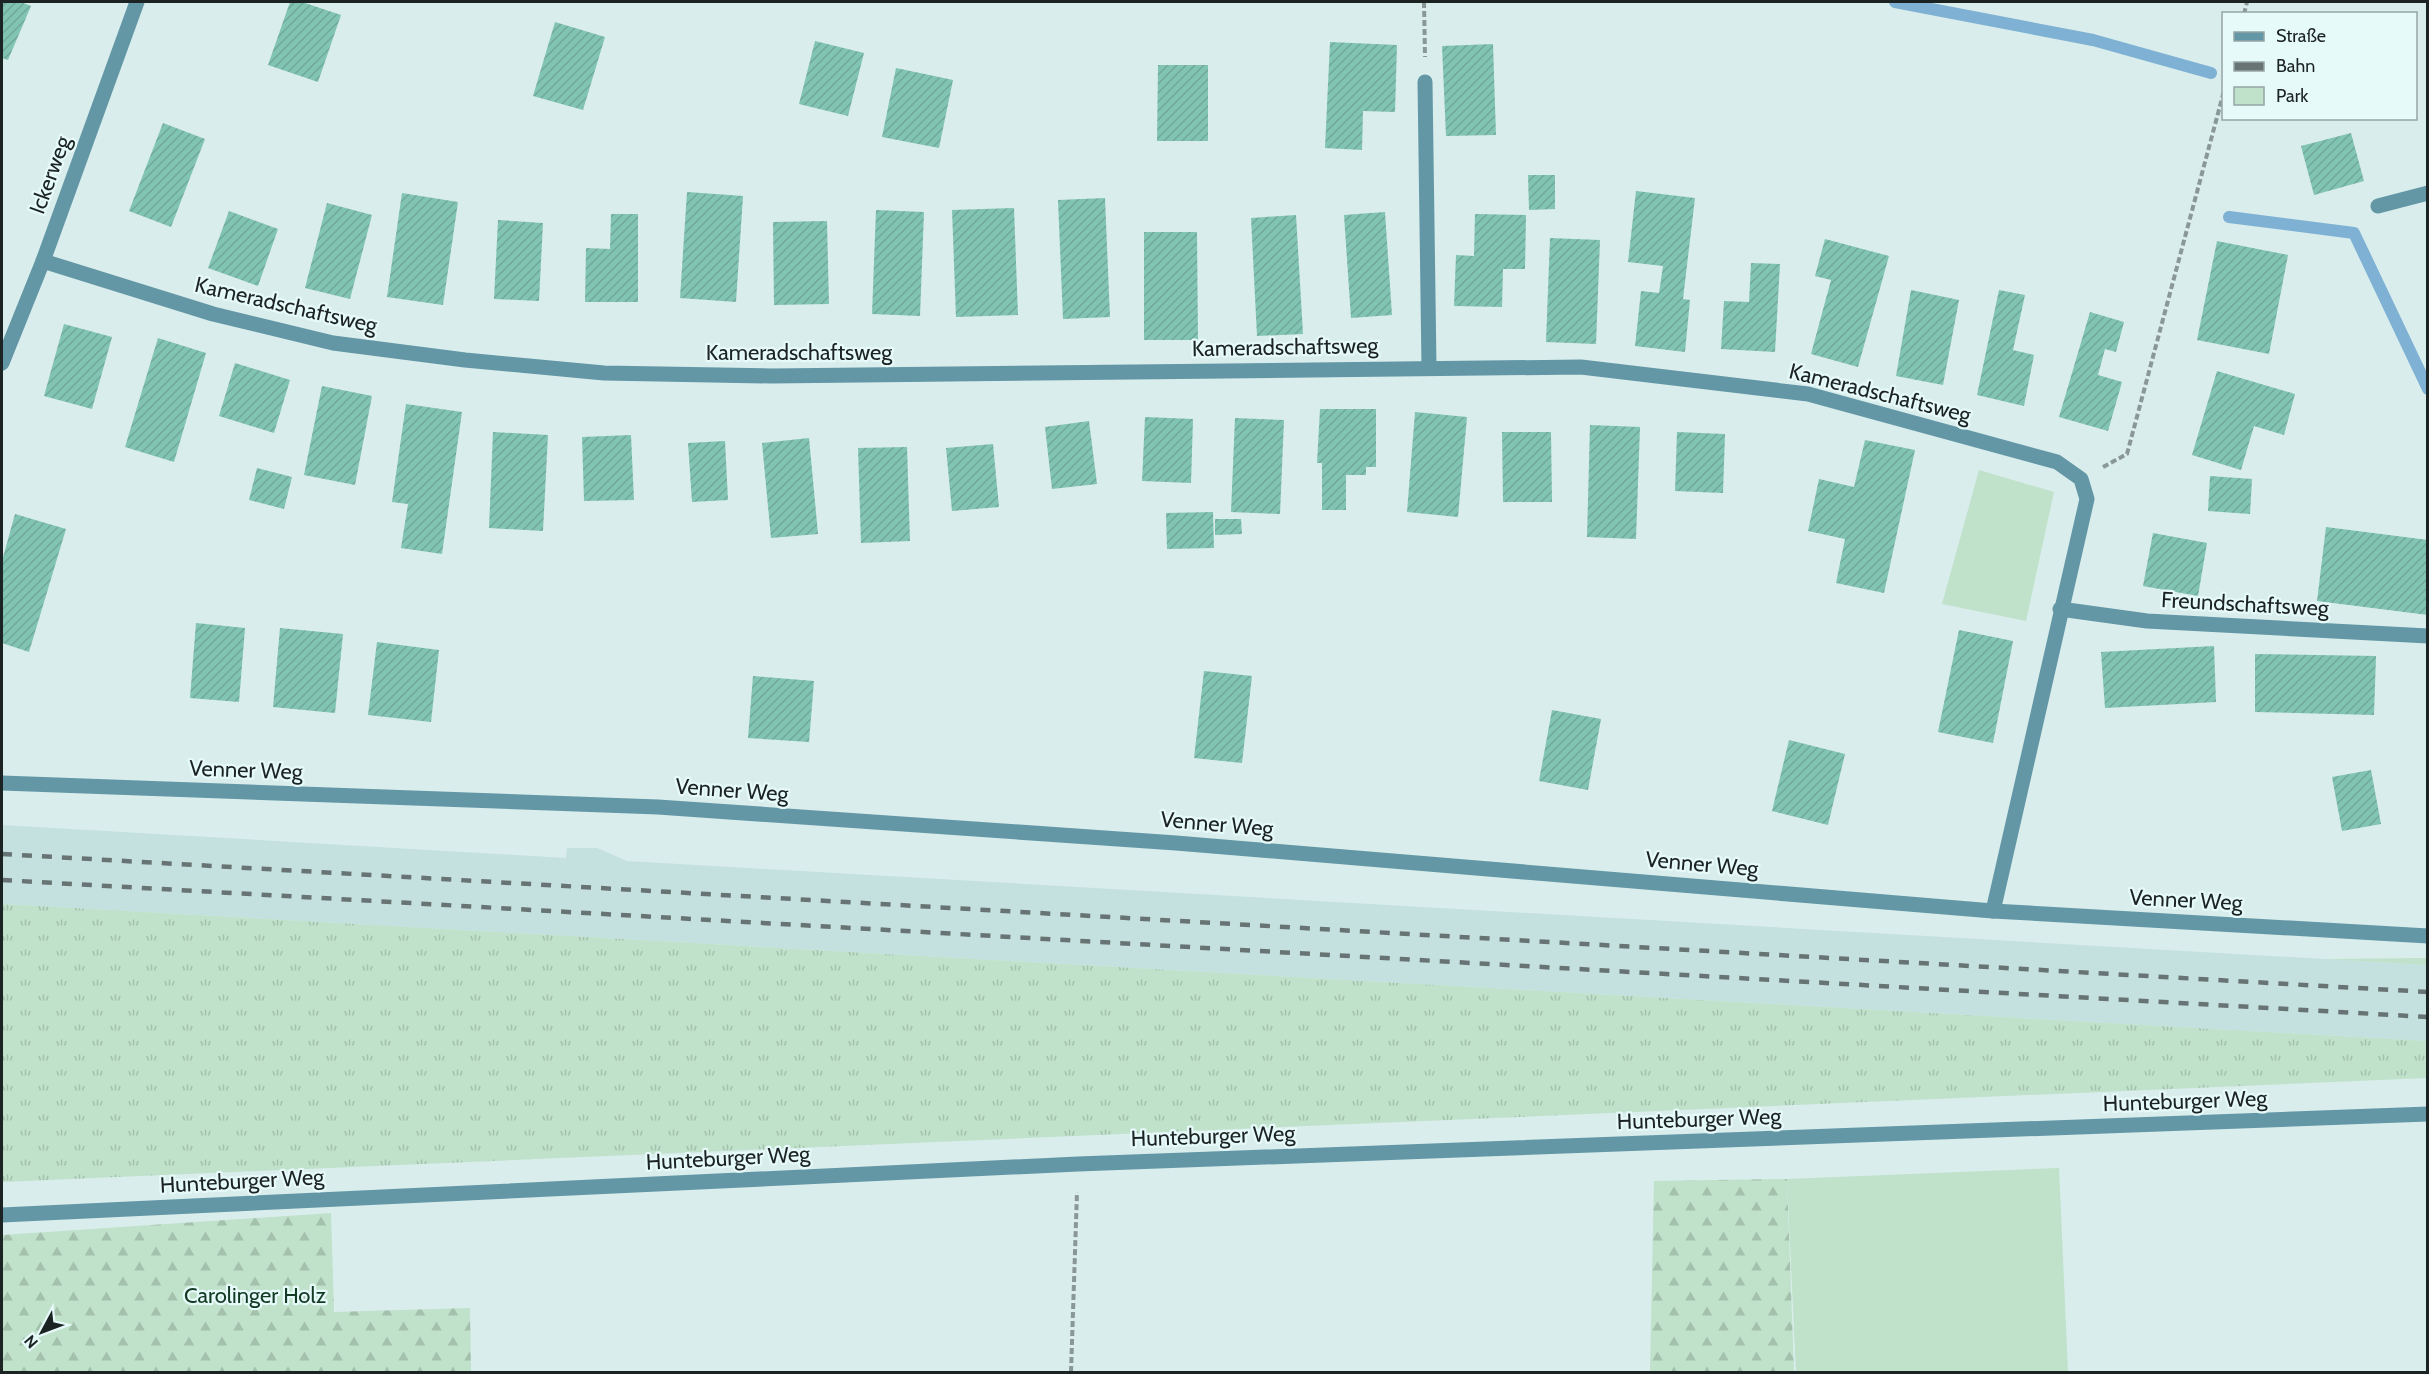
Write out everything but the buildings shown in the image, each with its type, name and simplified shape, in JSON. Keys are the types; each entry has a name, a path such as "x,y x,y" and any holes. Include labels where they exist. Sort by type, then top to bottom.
{"street":[{"name":"Ickerweg","path":"2,363 43,261 137,2"},
{"path":"1425,82 1430,367"},
{"path":"2378,206 2427,194"},
{"name":"Kameradschaftsweg","path":"43,261 213,314 333,343 465,360 604,373 771,376 1581,367 1808,394 2057,462 2081,479"},
{"path":"1993,911 2060,609 2087,499 2081,479"},
{"name":"Freundschaftsweg","path":"2060,609 2147,621 2427,636"},
{"name":"Venner Weg","path":"2,783 669,808 1176,843 1993,911 2427,936"},
{"name":"Hunteburger Weg","path":"2,1215 1078,1164 2427,1114"}],"path":[{"path":"1424,2 1425,82"},
{"path":"2081,479 2127,454 2222,96"},
{"path":"1071,1372 1078,1164"}],"shaded area":[{"path":"2,825 566,858 567,848 597,848 627,861 2427,965 2427,1041 2,904"}],"green space":[{"path":"1979,470 2054,492 2026,621 1942,604"},
{"path":"2,904 2427,1041 2427,1078 2,1182"},
{"path":"2427,958 2427,965 2324,959"},
{"path":"2059,1168 2068,1372 1796,1372 1787,1179"},
{"path":"1787,1179 1794,1372 1650,1372 1654,1181"},
{"name":"Carolinger Holz","path":"331,1213 334,1312 470,1308 471,1372 2,1372 2,1235"}],"waterway":[{"path":"1895,2 2093,40 2211,73"},
{"path":"2229,217 2354,233 2428,389"}],"railway":[{"path":"2,854 2428,992"},
{"path":"2,880 2428,1017"}]}
